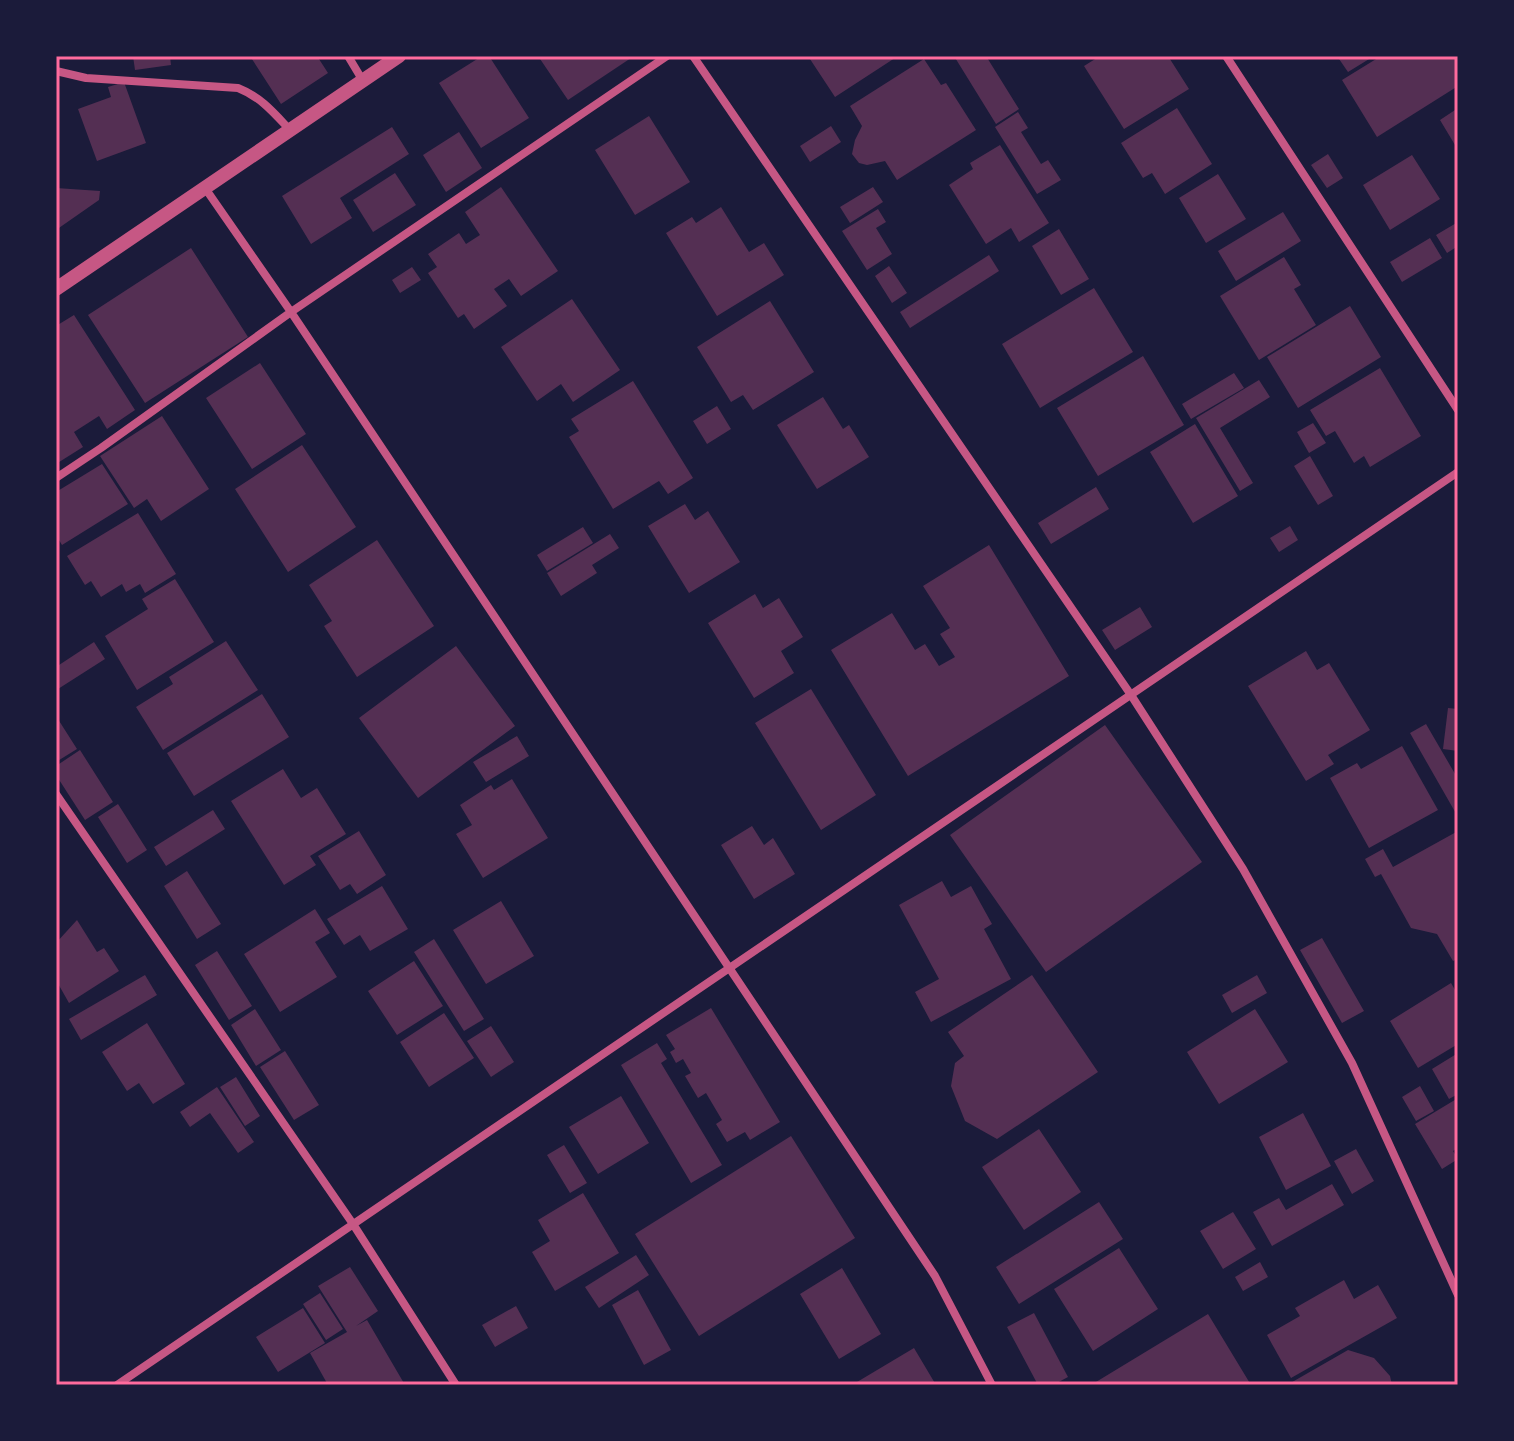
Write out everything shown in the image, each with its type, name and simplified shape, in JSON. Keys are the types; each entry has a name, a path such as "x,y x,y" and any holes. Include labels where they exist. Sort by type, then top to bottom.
{"street":[{"path":"348,56 363,81"},
{"path":"56,289 399,56"},
{"path":"56,478 291,312 667,56"},
{"path":"693,56 1131,695 1243,869 1352,1063 1458,1295"},
{"path":"1226,56 1458,410"},
{"path":"56,71 86,78 238,88 264,102 290,130"},
{"path":"205,188 935,1276 992,1385"},
{"path":"117,1385 1458,472"},
{"path":"56,794 353,1224 456,1385"}],"building":[{"path":"133,56 170,56 171,65 135,70"},
{"path":"250,56 317,56 328,73 281,104"},
{"path":"482,56 489,56 529,118 481,148 439,83"},
{"path":"538,56 634,56 568,100"},
{"path":"808,56 898,56 835,97"},
{"path":"954,56 986,56 1019,109 996,124"},
{"path":"1100,56 1168,56 1189,89 1124,129 1084,66"},
{"path":"1337,56 1374,56 1348,72"},
{"path":"1381,56 1458,56 1458,86 1377,137 1342,80"},
{"path":"924,59 941,85 946,83 976,130 897,180 885,161 867,165 859,163 852,154 862,126 850,106"},
{"path":"124,82 146,143 97,161 78,109 111,97 108,87"},
{"path":"1177,108 1212,164 1165,194 1152,173 1143,178 1121,143"},
{"path":"1458,108 1458,150 1440,120"},
{"path":"1018,112 1028,128 1021,132 1041,164 1048,160 1061,180 1037,194 995,127"},
{"path":"649,116 690,182 635,215 595,150"},
{"path":"831,126 841,142 810,162 800,146"},
{"path":"392,127 409,154 340,198 352,218 311,244 282,196"},
{"path":"459,132 482,168 446,192 423,155"},
{"path":"1000,145 1049,223 1019,242 1011,228 986,244 949,185 973,169 970,163"},
{"path":"1328,154 1343,178 1327,188 1311,165"},
{"path":"1412,155 1440,199 1390,230 1363,185"},
{"path":"395,173 416,205 373,232 353,200"},
{"path":"1218,174 1246,219 1206,243 1179,198"},
{"path":"501,187 558,271 521,296 509,279 494,289 507,306 474,329 464,314 458,318 428,273 437,267 428,254 459,233 466,244 480,235 465,212"},
{"path":"873,187 883,202 850,223 840,207"},
{"path":"56,188 100,191 99,200 56,230"},
{"path":"721,207 749,252 764,243 784,275 717,316 666,233 692,217 696,223"},
{"path":"878,209 886,222 876,228 892,254 867,270 842,231"},
{"path":"1283,212 1301,241 1236,281 1218,251"},
{"path":"1458,222 1458,246 1447,253 1436,235"},
{"path":"1059,229 1089,279 1061,295 1032,246"},
{"path":"1430,238 1442,258 1402,282 1390,262"},
{"path":"191,248 248,337 145,403 88,315"},
{"path":"989,255 999,271 910,328 900,312"},
{"path":"1284,257 1301,285 1294,289 1316,325 1259,360 1220,296"},
{"path":"889,266 907,293 892,303 875,276"},
{"path":"412,267 421,280 400,293 392,280"},
{"path":"1094,288 1133,352 1040,408 1002,344"},
{"path":"572,299 620,370 573,402 561,384 537,401 501,347"},
{"path":"770,301 814,372 753,410 743,395 731,402 697,347"},
{"path":"1350,306 1381,357 1298,408 1267,357"},
{"path":"74,315 135,410 107,429 99,416 74,432 83,447 56,464 56,326"},
{"path":"1143,356 1184,425 1098,476 1057,408"},
{"path":"260,363 306,434 252,469 206,398"},
{"path":"1380,368 1421,436 1370,467 1364,456 1354,463 1335,431 1326,436 1310,410"},
{"path":"1234,373 1244,388 1191,419 1182,404"},
{"path":"1259,380 1270,397 1220,428 1253,483 1240,491 1196,418"},
{"path":"633,381 693,478 668,494 659,481 613,509 569,437 579,431 571,419"},
{"path":"823,397 843,429 849,425 869,457 817,489 777,425"},
{"path":"717,406 731,429 707,444 693,421"},
{"path":"162,416 209,489 161,521 147,499 134,508 100,456"},
{"path":"1313,423 1326,443 1309,453 1297,432"},
{"path":"1195,424 1238,496 1193,523 1150,452"},
{"path":"302,445 356,527 288,572 235,489"},
{"path":"1310,456 1333,496 1318,505 1294,466"},
{"path":"102,464 128,504 62,545 56,535 56,492"},
{"path":"1096,487 1109,509 1051,544 1038,523"},
{"path":"685,504 695,520 708,511 740,562 689,593 648,526"},
{"path":"138,513 176,574 145,593 140,584 126,592 122,584 101,597 91,581 85,585 67,556"},
{"path":"1290,526 1298,540 1279,552 1270,538"},
{"path":"583,527 593,543 547,571 537,555"},
{"path":"610,534 619,548 592,565 597,573 561,596 547,573"},
{"path":"377,540 434,626 357,677 324,626 332,621 309,585"},
{"path":"989,545 1069,676 908,776 831,650 892,613 915,650 925,644 939,666 955,657 940,634 950,628 923,586"},
{"path":"175,579 214,642 137,690 105,636 148,609 142,599"},
{"path":"755,594 763,608 779,598 803,637 781,651 794,673 754,698 708,623"},
{"path":"1140,607 1152,627 1115,650 1102,630"},
{"path":"226,641 258,690 163,750 136,707 173,684 169,677"},
{"path":"94,642 105,659 58,689 56,667"},
{"path":"456,646 515,726 418,798 359,718"},
{"path":"1306,651 1317,670 1329,663 1370,730 1328,755 1334,764 1306,781 1248,686"},
{"path":"811,689 876,795 821,830 755,723"},
{"path":"262,694 289,737 194,796 167,753"},
{"path":"1448,708 1458,709 1458,751 1443,749"},
{"path":"56,716 77,749 56,762"},
{"path":"1426,724 1458,779 1458,817 1410,733"},
{"path":"1105,725 1202,862 1046,972 950,835"},
{"path":"517,736 529,756 486,782 473,762"},
{"path":"1402,746 1438,810 1369,848 1330,778 1357,763 1361,769"},
{"path":"80,750 113,802 85,820 56,775 56,766"},
{"path":"283,769 301,798 317,788 346,834 310,856 316,865 284,885 231,801"},
{"path":"512,779 548,838 483,878 456,834 472,825 460,805 491,785 494,790"},
{"path":"118,804 147,850 127,863 98,817"},
{"path":"213,810 225,829 166,866 154,847"},
{"path":"752,826 764,845 773,838 795,874 754,899 721,845"},
{"path":"359,831 386,875 357,894 350,884 340,890 318,856"},
{"path":"1458,831 1458,959 1453,961 1437,934 1411,928 1381,874 1375,877 1365,859 1383,849 1393,867"},
{"path":"187,871 221,924 197,939 164,886"},
{"path":"942,881 951,897 971,886 992,924 984,929 1011,979 931,1022 915,992 939,979 899,905"},
{"path":"382,886 408,929 370,951 360,935 344,945 327,919"},
{"path":"501,901 534,956 486,984 453,930"},
{"path":"315,909 330,933 315,942 337,977 280,1012 244,954"},
{"path":"77,920 97,952 104,948 119,971 69,1003 56,980 56,943"},
{"path":"1322,938 1364,1011 1342,1023 1300,950"},
{"path":"434,939 484,1019 464,1031 414,952"},
{"path":"217,951 252,1006 229,1020 195,965"},
{"path":"414,961 443,1006 397,1035 368,991"},
{"path":"145,975 157,995 81,1040 69,1019"},
{"path":"1032,975 1098,1072 997,1139 965,1121 951,1086 955,1063 964,1056 948,1032"},
{"path":"1257,975 1267,993 1232,1013 1222,995"},
{"path":"1451,983 1458,995 1458,1044 1418,1068 1390,1021"},
{"path":"711,1008 780,1122 750,1140 745,1132 727,1142 716,1124 722,1120 706,1093 698,1098 685,1076 691,1073 683,1059 676,1063 670,1052 675,1049 666,1035"},
{"path":"255,1009 281,1050 256,1066 231,1025"},
{"path":"1255,1009 1288,1062 1219,1104 1187,1052"},
{"path":"444,1013 474,1058 429,1087 400,1042"},
{"path":"147,1023 185,1084 153,1104 139,1083 127,1091 102,1052"},
{"path":"491,1026 514,1062 491,1077 467,1041"},
{"path":"657,1043 667,1059 661,1063 722,1165 691,1183 621,1065"},
{"path":"285,1051 319,1105 294,1120 260,1067"},
{"path":"1458,1053 1458,1094 1449,1099 1432,1069"},
{"path":"236,1077 260,1116 245,1126 220,1087"},
{"path":"1420,1086 1434,1111 1416,1121 1402,1097"},
{"path":"217,1087 254,1142 238,1153 210,1113 190,1127 180,1112"},
{"path":"621,1096 649,1143 598,1174 569,1127"},
{"path":"1458,1098 1458,1148 1453,1151 1458,1159 1442,1169 1415,1124"},
{"path":"1303,1113 1331,1166 1286,1190 1259,1137"},
{"path":"1039,1129 1081,1192 1024,1230 982,1167"},
{"path":"791,1136 855,1238 699,1336 635,1234"},
{"path":"564,1145 587,1183 570,1193 547,1155"},
{"path":"1356,1149 1374,1181 1352,1194 1334,1161"},
{"path":"1332,1184 1344,1205 1272,1246 1253,1212 1279,1198 1286,1210"},
{"path":"583,1193 619,1253 555,1291 532,1252 550,1241 538,1220"},
{"path":"1099,1202 1123,1239 1019,1304 996,1267"},
{"path":"1233,1212 1256,1249 1223,1269 1200,1231"},
{"path":"1119,1248 1158,1309 1093,1351 1054,1289"},
{"path":"636,1255 649,1275 599,1308 585,1287"},
{"path":"1260,1262 1268,1277 1243,1291 1235,1277"},
{"path":"350,1267 378,1311 356,1326 367,1320 405,1385 328,1385 310,1353 347,1332 318,1286"},
{"path":"842,1268 881,1334 839,1359 800,1294"},
{"path":"1344,1280 1354,1299 1378,1285 1397,1318 1291,1378 1267,1335 1300,1316 1295,1308"},
{"path":"638,1290 671,1350 644,1365 612,1305"},
{"path":"320,1293 343,1329 326,1340 303,1304"},
{"path":"516,1306 528,1328 495,1347 482,1325"},
{"path":"303,1308 325,1343 278,1372 256,1337"},
{"path":"1034,1313 1068,1377 1053,1385 1038,1385 1007,1327"},
{"path":"1208,1314 1251,1385 1091,1385"},
{"path":"914,1348 936,1385 852,1385"},
{"path":"1348,1350 1374,1358 1390,1376 1392,1385 1287,1385"}]}
